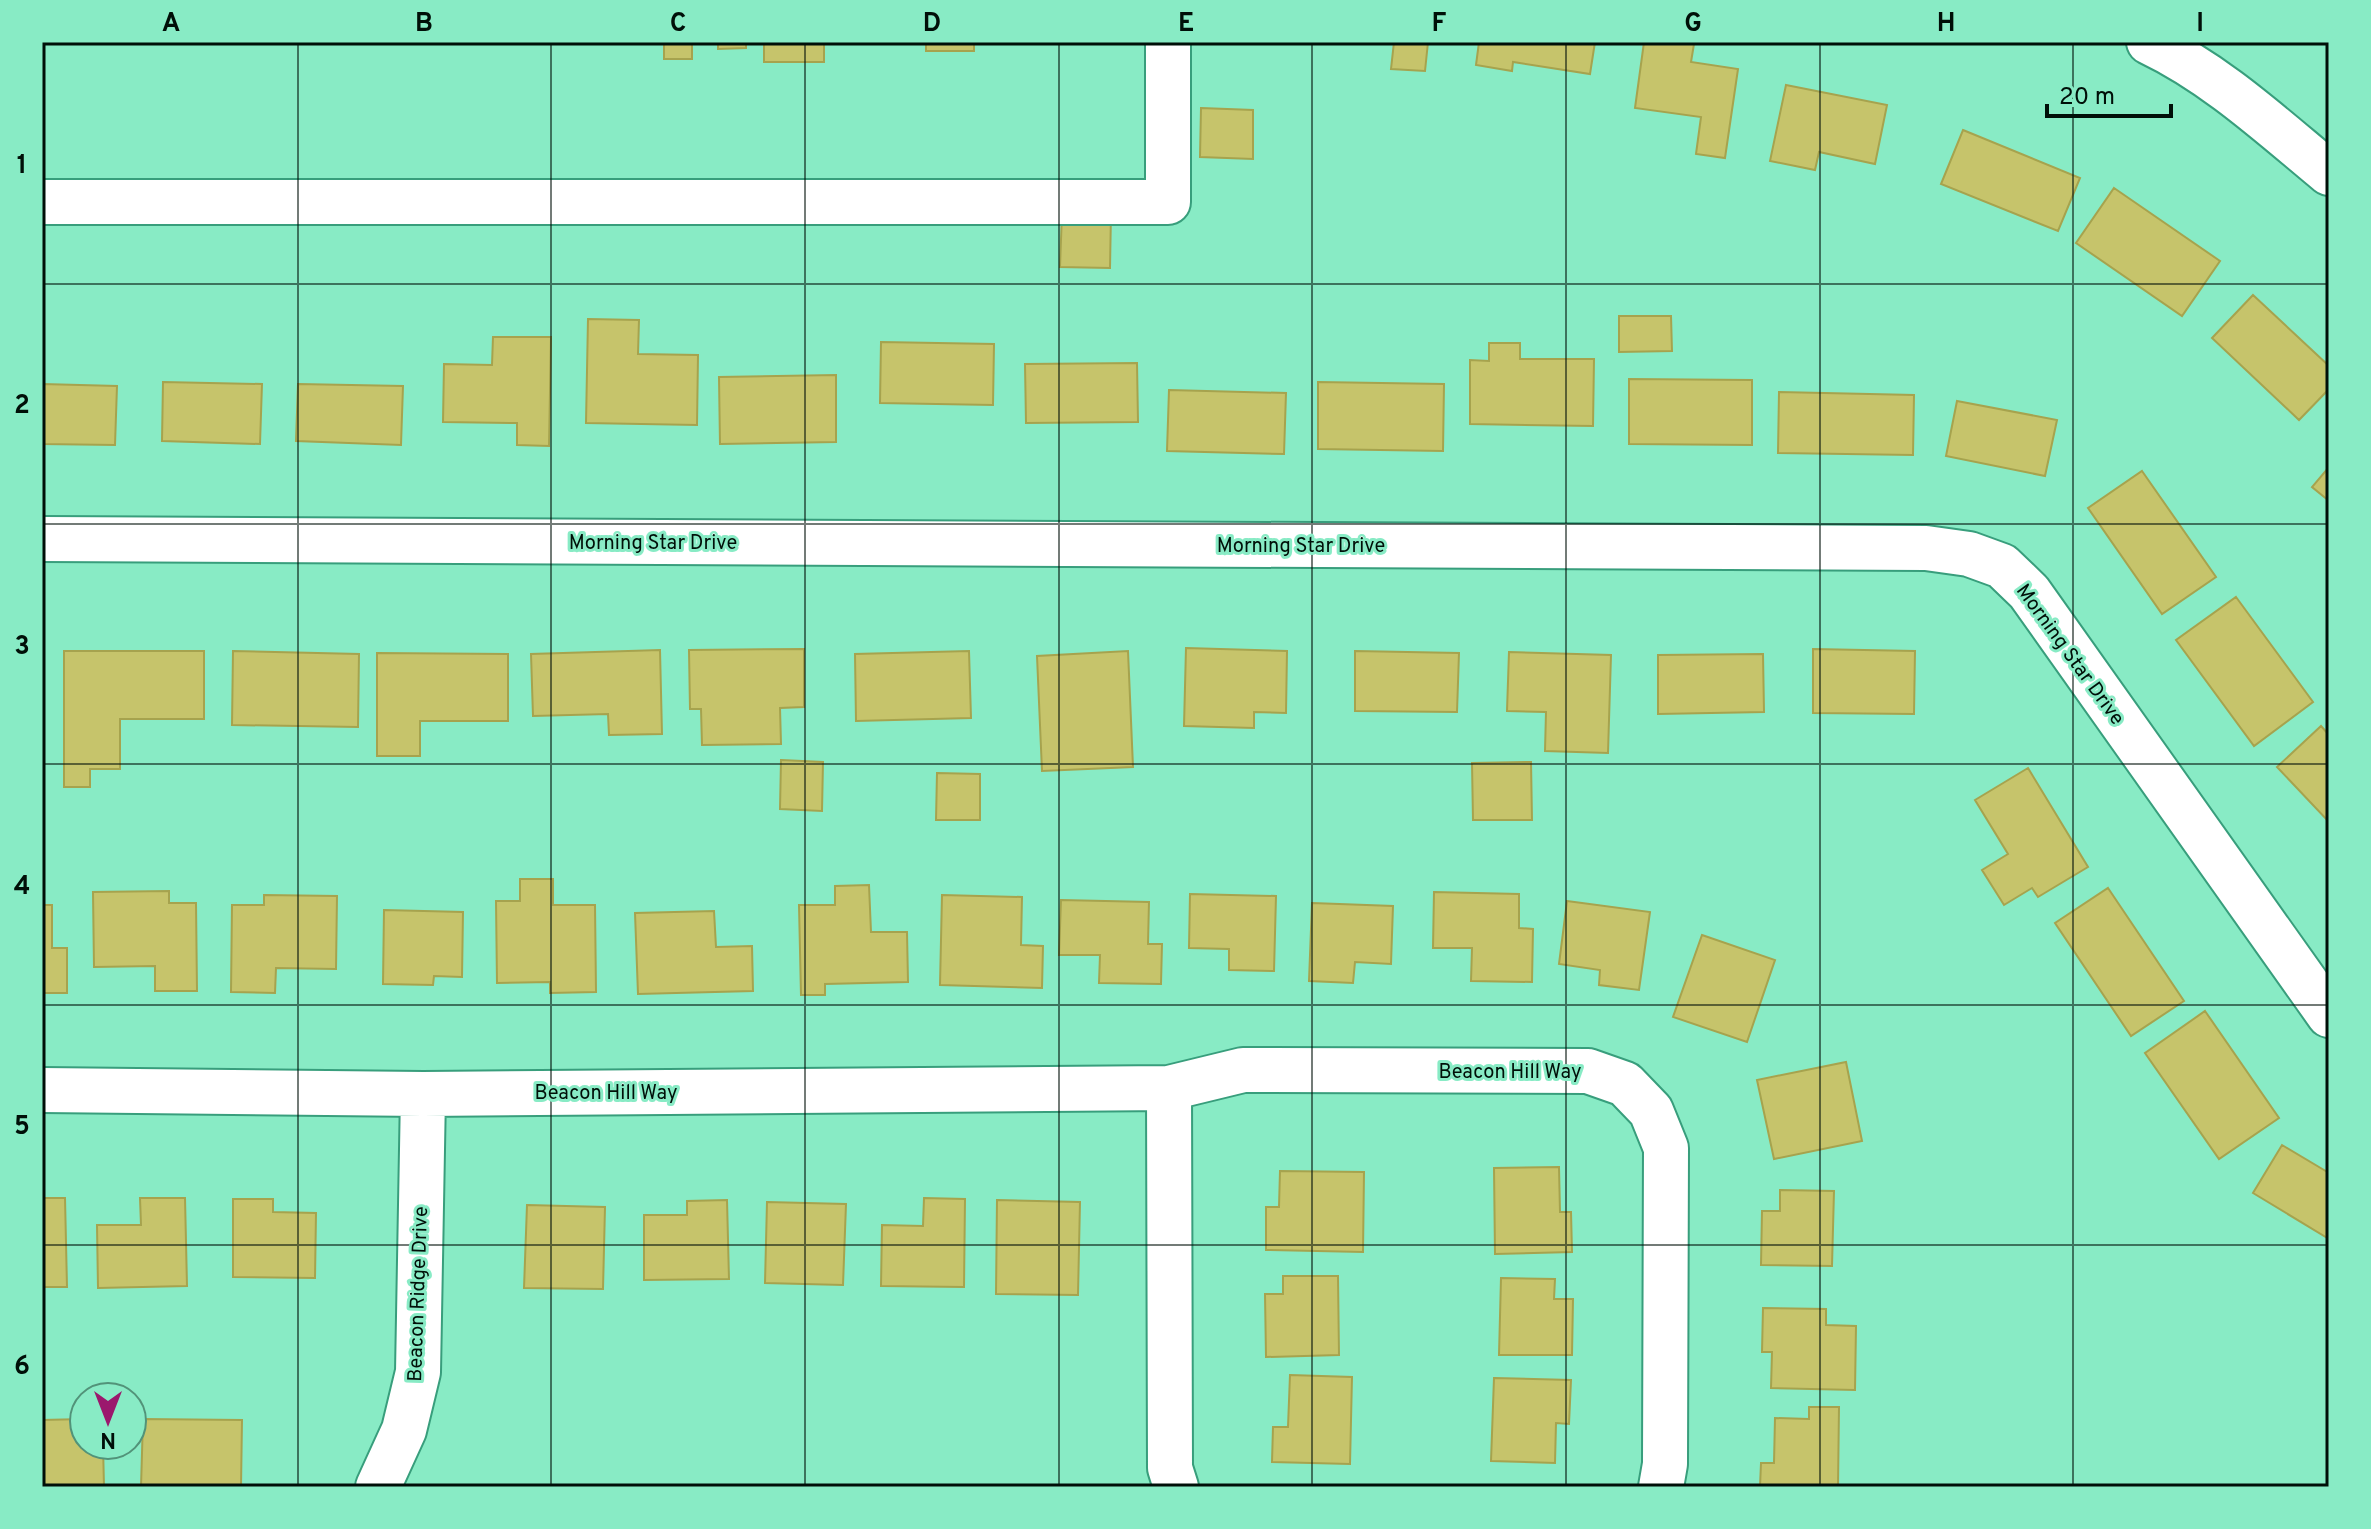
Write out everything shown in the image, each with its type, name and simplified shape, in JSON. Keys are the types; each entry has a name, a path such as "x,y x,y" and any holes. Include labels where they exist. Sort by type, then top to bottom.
{"street":[{"path":"42,202 1168,202 1168,42"},
{"path":"2149,42 2178,56 2252,109 2329,173"},
{"name":"Morning Star Drive","path":"42,539 1926,548 1969,554 2002,566 2029,592 2329,1015"},
{"name":"Beacon Hill Way","path":"42,1090 423,1094 1169,1088 1243,1070 1588,1071 1625,1084 1651,1111 1666,1148 1665,1464 1661,1487"},
{"path":"1169,1088 1170,1468 1176,1487"},
{"name":"Beacon Ridge Drive","path":"378,1487 404,1430 418,1372 423,1094"}],"building":[{"path":"664,42 692,42 692,59 664,59"},
{"path":"718,42 746,42 746,48 718,49"},
{"path":"764,42 824,42 824,62 764,62"},
{"path":"926,42 974,42 974,51 926,51"},
{"path":"1394,42 1428,42 1425,71 1391,69"},
{"path":"1479,42 1595,42 1590,74 1513,62 1512,71 1476,65"},
{"path":"1644,42 1694,44 1691,62 1738,69 1725,158 1696,154 1701,117 1635,108"},
{"path":"1786,85 1887,105 1875,164 1819,152 1815,170 1770,161"},
{"path":"1201,108 1253,110 1253,159 1200,157"},
{"path":"1963,130 2080,178 2058,231 1941,184"},
{"path":"2114,188 2220,261 2182,316 2076,243"},
{"path":"1062,212 1111,213 1110,268 1060,267"},
{"path":"2253,295 2329,366 2329,389 2299,420 2212,338"},
{"path":"1619,316 1671,316 1672,351 1619,352"},
{"path":"588,319 639,320 638,354 698,355 697,425 586,423"},
{"path":"493,337 551,337 549,446 517,445 517,423 443,422 444,364 492,365"},
{"path":"881,342 994,344 993,405 880,403"},
{"path":"1489,343 1520,343 1520,359 1594,359 1593,426 1470,424 1470,360 1489,361"},
{"path":"1137,363 1138,422 1026,423 1025,364"},
{"path":"836,375 836,442 720,444 719,377"},
{"path":"1629,379 1752,380 1752,445 1629,444"},
{"path":"163,382 262,384 260,444 162,441"},
{"path":"1318,382 1444,384 1443,451 1318,449"},
{"path":"42,384 117,386 115,445 42,444"},
{"path":"298,384 403,386 401,445 296,441"},
{"path":"1169,390 1286,393 1284,454 1167,451"},
{"path":"1779,392 1914,395 1913,455 1778,453"},
{"path":"1957,401 2057,420 2045,476 1946,456"},
{"path":"2329,467 2329,501 2312,487"},
{"path":"2142,471 2216,577 2162,614 2088,508"},
{"path":"2236,597 2313,702 2254,746 2176,640"},
{"path":"1186,648 1287,651 1286,713 1254,712 1254,728 1184,726"},
{"path":"804,649 804,707 780,708 781,744 702,745 701,709 690,709 689,650"},
{"path":"1813,649 1915,651 1914,714 1813,713"},
{"path":"660,650 662,734 609,735 608,714 533,716 531,654"},
{"path":"64,651 204,651 204,719 120,719 120,769 90,769 90,787 64,787"},
{"path":"233,651 359,654 358,727 232,725"},
{"path":"969,651 971,718 856,721 855,654"},
{"path":"1128,651 1133,767 1042,771 1037,656"},
{"path":"1355,651 1459,653 1457,712 1355,711"},
{"path":"1509,652 1611,655 1608,753 1545,751 1546,712 1507,711"},
{"path":"377,653 508,654 508,721 420,721 420,756 377,756"},
{"path":"1763,654 1764,712 1658,714 1658,655"},
{"path":"2321,726 2329,735 2329,822 2277,767"},
{"path":"781,760 823,762 822,811 780,809"},
{"path":"1531,762 1532,820 1473,820 1472,763"},
{"path":"2028,768 2088,867 2038,897 2032,888 2004,905 1982,870 2008,854 1975,800"},
{"path":"937,773 980,774 980,820 936,820"},
{"path":"520,879 553,879 553,905 595,905 596,992 550,993 550,982 497,983 496,901 520,901"},
{"path":"869,885 871,932 907,932 908,982 825,984 825,995 801,995 799,905 835,905 835,886"},
{"path":"2108,888 2184,1001 2131,1036 2055,923"},
{"path":"169,891 169,903 196,903 197,991 155,991 155,966 94,967 93,892"},
{"path":"1434,892 1519,894 1519,928 1533,929 1532,982 1471,981 1472,948 1433,948"},
{"path":"1190,894 1276,896 1274,971 1229,970 1229,949 1189,948"},
{"path":"264,895 337,896 336,969 276,968 275,993 231,992 232,905 264,905"},
{"path":"942,895 1022,897 1021,945 1043,946 1042,988 940,985"},
{"path":"1061,900 1149,902 1148,944 1162,944 1161,984 1099,983 1100,955 1059,955"},
{"path":"1567,901 1650,912 1639,990 1599,985 1600,970 1559,964"},
{"path":"1312,903 1393,906 1391,964 1355,962 1353,983 1309,981"},
{"path":"42,905 52,905 52,948 67,948 67,993 42,993"},
{"path":"384,910 463,912 462,977 434,976 433,985 383,984"},
{"path":"714,911 716,947 752,946 753,991 638,994 635,913"},
{"path":"1702,935 1775,960 1747,1042 1673,1017"},
{"path":"2205,1011 2279,1118 2219,1159 2145,1053"},
{"path":"1846,1062 1862,1141 1774,1159 1757,1080"},
{"path":"2282,1145 2329,1173 2329,1239 2253,1193"},
{"path":"1559,1167 1560,1212 1571,1212 1572,1252 1495,1254 1494,1168"},
{"path":"1280,1171 1364,1172 1363,1252 1266,1250 1266,1207 1279,1207"},
{"path":"1780,1190 1834,1191 1832,1266 1761,1265 1762,1211 1780,1211"},
{"path":"42,1198 65,1198 67,1287 42,1287"},
{"path":"140,1198 185,1198 187,1286 98,1288 97,1225 141,1225"},
{"path":"924,1198 965,1199 964,1287 881,1286 882,1225 923,1226"},
{"path":"233,1199 273,1199 273,1212 316,1213 315,1278 233,1277"},
{"path":"727,1200 729,1279 644,1280 644,1215 687,1215 687,1201"},
{"path":"997,1200 1080,1202 1078,1295 996,1294"},
{"path":"767,1202 846,1204 843,1285 765,1283"},
{"path":"527,1205 605,1207 603,1289 524,1288"},
{"path":"1283,1276 1338,1276 1339,1355 1266,1357 1265,1294 1283,1294"},
{"path":"1501,1278 1555,1279 1554,1299 1573,1299 1572,1355 1499,1355"},
{"path":"1763,1308 1826,1309 1826,1325 1856,1326 1855,1390 1771,1388 1772,1352 1762,1352"},
{"path":"1290,1375 1352,1377 1350,1464 1272,1462 1273,1427 1288,1427"},
{"path":"1494,1378 1571,1380 1569,1424 1556,1423 1555,1463 1491,1461"},
{"path":"1809,1407 1839,1407 1838,1487 1760,1487 1761,1463 1774,1463 1775,1418 1809,1419"},
{"path":"68,1419 68,1461 103,1461 104,1487 42,1487 42,1420"},
{"path":"148,1419 242,1420 241,1487 141,1487 142,1461 148,1461"}]}
